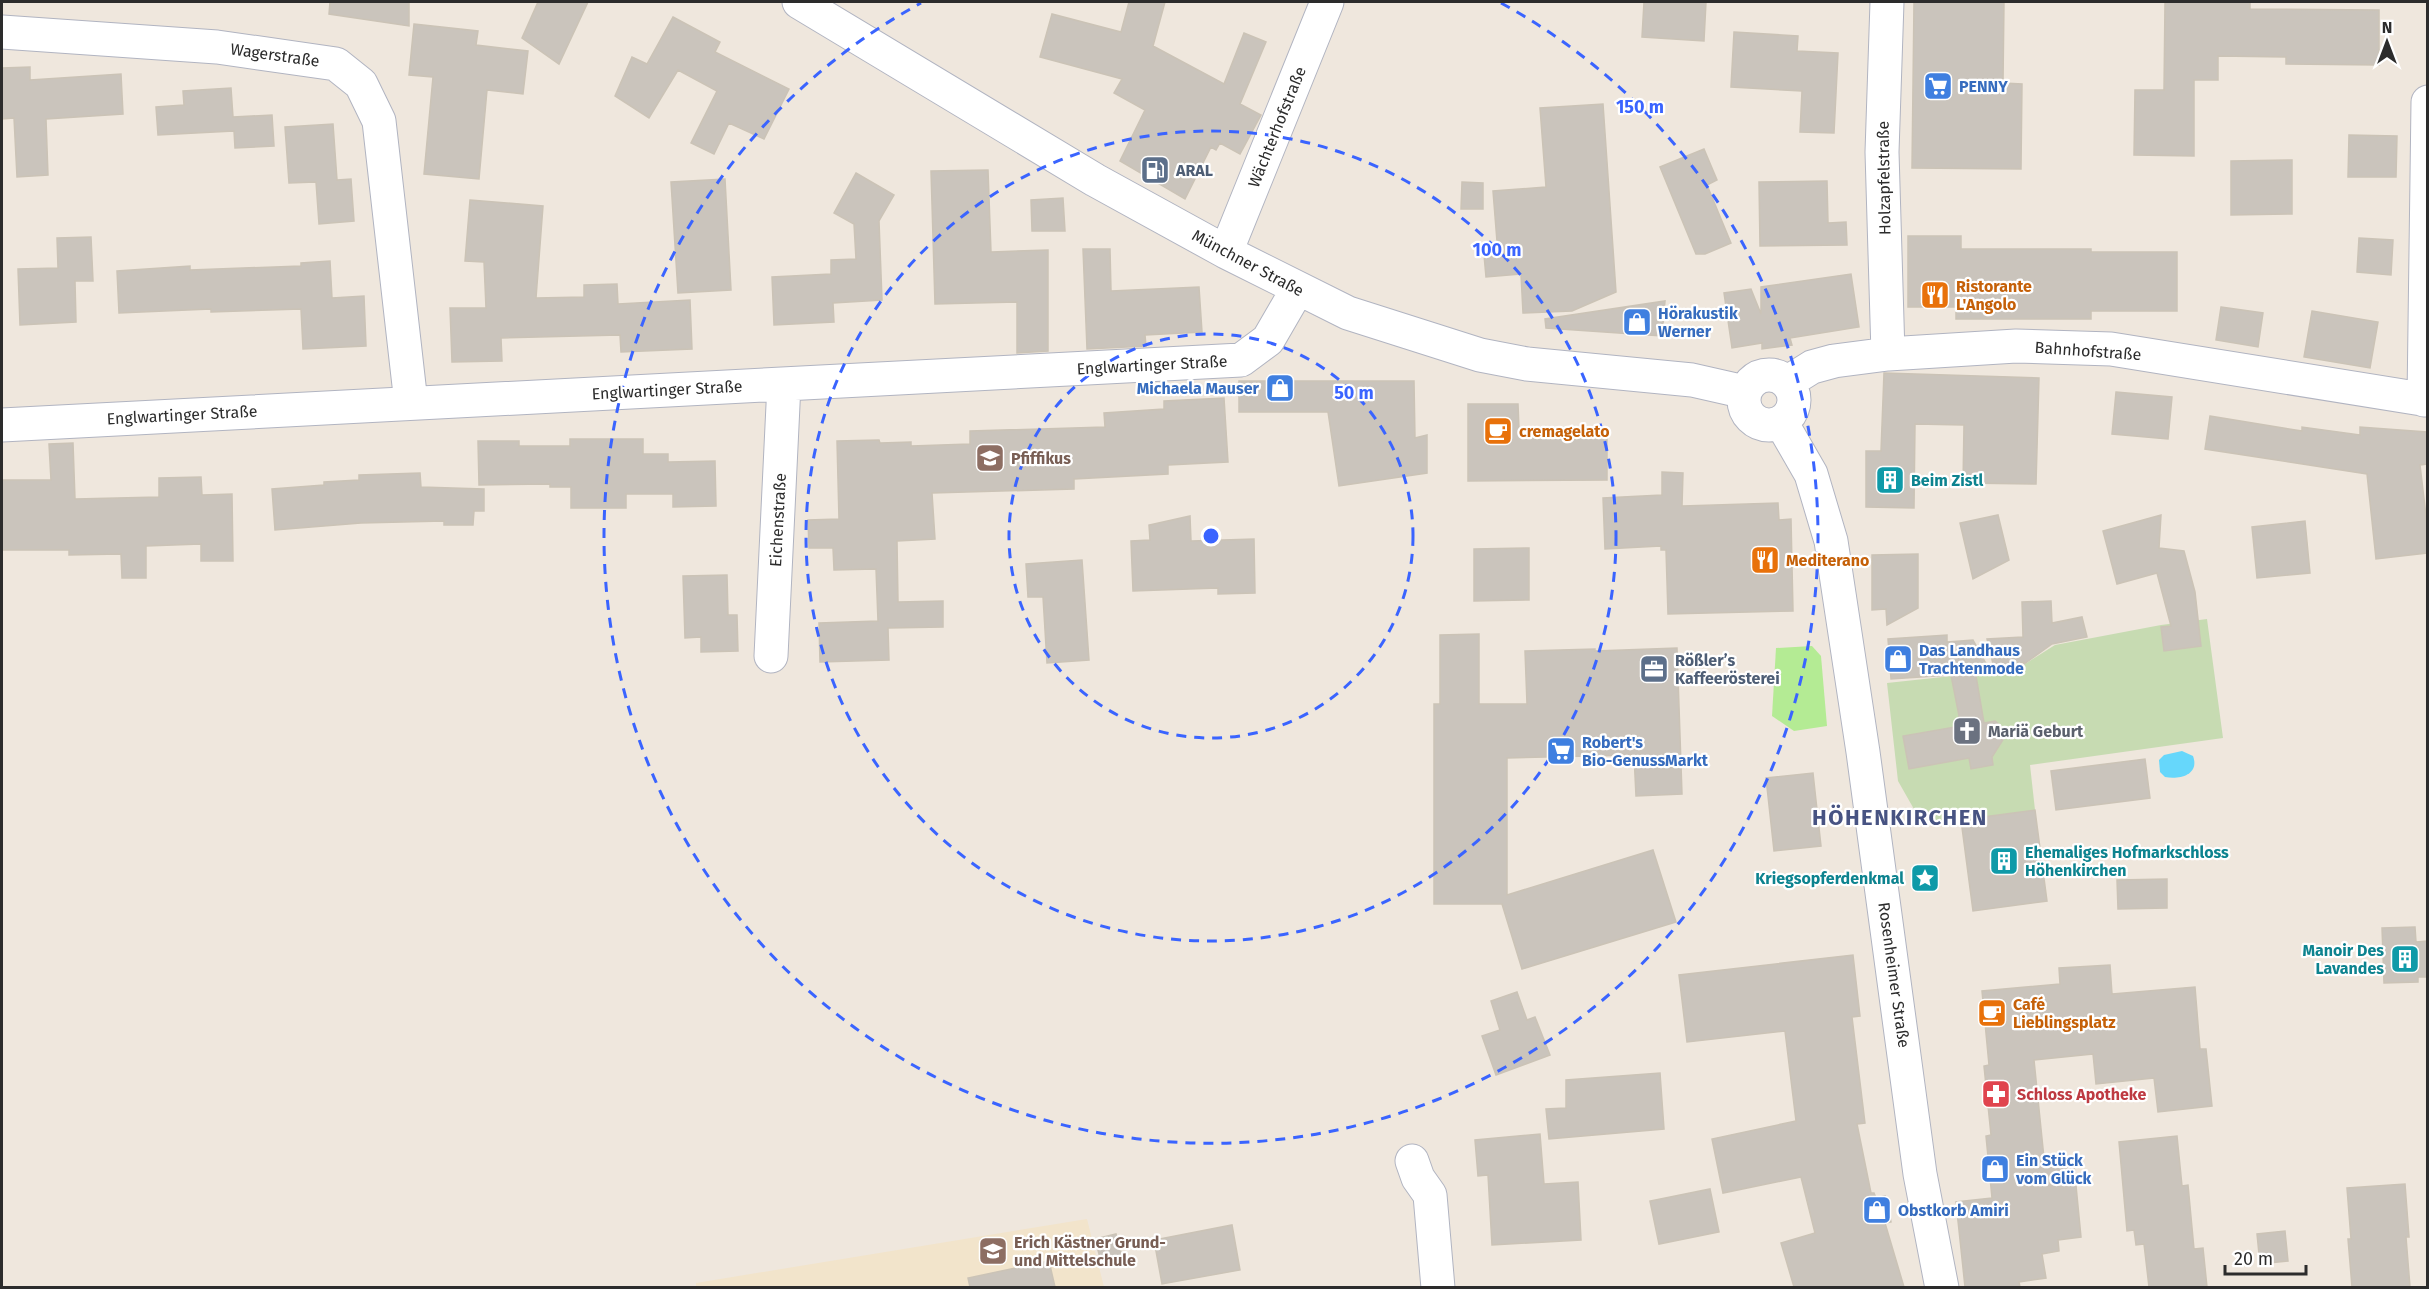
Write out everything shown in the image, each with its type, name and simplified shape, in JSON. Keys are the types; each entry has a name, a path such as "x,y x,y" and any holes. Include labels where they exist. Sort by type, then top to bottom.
{"street":[{"name":"Münchner Straße","path":"799,2 1095,180 1298,290 1348,313 1442,345 1480,355 1527,364 1692,381 1745,392"},
{"name":"Wächterhofstraße","path":"1226,252 1327,2"},
{"name":"Holzapfelstraße","path":"1887,2 1882,152 1888,354"},
{"name":"Wagerstraße","path":"2,32 217,47 336,64 361,84 379,121 411,403"},
{"path":"2426,400 2427,102"},
{"name":"Englwartinger Straße","path":"2,425 1241,360 1268,340 1298,290"},
{"name":"Bahnhofstraße","path":"1788,382 1812,367 1834,361 1888,354 2016,346 2111,349 2426,400"},
{"path":"1765,375 1773,375 1788,382 1795,399 1788,417 1781,422 1763,424 1755,421 1745,407 1745,392 1751,381 1765,375"},
{"name":"Eichenstraße","path":"771,656 784,384"},
{"name":"Rosenheimer Straße","path":"1781,422 1810,474 1831,541 1863,752 1920,1174 1942,1287"},
{"path":"1412,1161 1418,1178 1430,1195 1438,1287"}],"shaded area":[{"name":"Erich Kästner Grund- und Mittelschule","path":"1087,1219 1104,1287 696,1288 696,1283"}],"green space":[{"path":"2207,619 2223,738 2030,765 2035,810 1923,825 1898,781 1887,683 2017,669 2055,645 2161,625"},
{"path":"1812,646 1821,656 1827,726 1794,731 1772,716 1776,648"}],"water":[{"path":"2182,751 2193,756 2194,768 2182,777 2165,777 2160,772 2159,760 2164,755"}],"building":[{"path":"330,2 409,2 409,26 329,14"},
{"path":"538,2 588,2 559,64 522,38"},
{"path":"1129,2 1165,2 1153,46 1224,84 1244,33 1266,42 1240,104 1261,115 1240,154 1220,143 1216,150 1211,147 1185,199 1120,161 1145,110 1114,93 1122,79 1040,57 1052,14 1121,32"},
{"path":"1644,2 1706,2 1704,41 1642,37"},
{"path":"1914,2 2004,2 2003,83 2022,84 2021,169 1912,168"},
{"path":"2165,2 2250,2 2250,9 2379,10 2379,65 2286,64 2286,57 2218,56 2218,80 2194,80 2194,156 2134,155 2135,90 2164,90"},
{"path":"673,17 720,42 715,52 789,89 764,139 729,123 714,154 691,143 717,91 678,70 649,118 615,96 632,57 647,64"},
{"path":"414,24 478,31 476,45 528,51 523,94 487,90 479,179 424,174 433,77 409,75"},
{"path":"1734,32 1798,36 1797,51 1838,53 1834,133 1800,132 1802,91 1731,87"},
{"path":"30,67 30,80 121,74 123,114 46,119 48,175 17,177 14,118 2,119 2,68"},
{"path":"231,88 233,117 272,115 274,146 235,148 234,131 158,135 156,107 184,105 183,91"},
{"path":"1603,104 1616,292 1572,311 1523,313 1521,274 1486,277 1484,255 1498,254 1493,191 1546,187 1540,108"},
{"path":"333,124 337,180 351,179 354,221 319,224 316,182 289,183 285,127"},
{"path":"2349,135 2397,136 2396,177 2348,177"},
{"path":"1704,149 1717,180 1707,185 1731,243 1705,254 1696,254 1660,167"},
{"path":"2292,160 2292,214 2231,215 2231,161"},
{"path":"988,170 991,252 1048,250 1048,351 1017,353 1017,302 935,304 931,171"},
{"path":"856,173 894,195 879,221 882,300 833,303 834,322 774,325 772,277 831,274 831,260 856,259 854,224 834,213"},
{"path":"725,179 731,290 678,293 671,182"},
{"path":"1827,181 1828,223 1846,222 1847,245 1760,246 1759,182"},
{"path":"1462,182 1483,183 1483,209 1461,209"},
{"path":"1063,198 1065,231 1032,231 1031,200"},
{"path":"470,200 543,206 536,298 584,297 584,285 617,284 618,304 690,300 692,349 621,352 620,335 501,338 502,361 452,362 450,308 486,308 484,262 465,261"},
{"path":"1908,236 1961,236 1961,249 2091,249 2091,252 2177,252 2177,311 2091,311 2091,319 1956,319 1956,307 1908,307"},
{"path":"91,237 93,281 75,281 76,322 20,325 18,269 58,268 57,238"},
{"path":"2359,238 2393,240 2391,275 2357,272"},
{"path":"1083,249 1110,249 1111,291 1199,287 1202,332 1145,335 1146,346 1087,349"},
{"path":"330,261 332,298 364,296 366,346 303,349 301,309 211,312 211,309 119,313 117,271 190,266 190,270 301,266 301,263"},
{"path":"1851,274 1859,327 1790,338 1792,345 1762,349 1762,343 1732,348 1724,293 1751,289 1761,314 1761,287"},
{"path":"1665,301 1662,336 1546,328 1545,319"},
{"path":"2221,307 2263,313 2258,347 2216,340"},
{"path":"2312,311 2378,322 2370,368 2304,357"},
{"path":"1884,373 2039,378 2036,484 1963,483 1964,425 1915,424 1914,508 1866,507 1866,451 1881,451"},
{"path":"1239,381 1414,381 1415,438 1427,435 1427,473 1339,486 1328,412 1239,412"},
{"path":"2116,392 2172,397 2168,439 2112,434"},
{"path":"1224,398 1228,462 1168,465 1168,474 1074,479 1074,489 932,493 935,539 897,541 898,602 943,601 943,627 888,628 889,660 820,662 819,623 878,621 876,569 834,570 833,548 809,548 808,520 839,519 837,441 911,442 911,446 970,444 970,431 1105,427 1104,413 1164,409 1164,401"},
{"path":"1468,404 1518,404 1519,429 1607,429 1607,480 1468,481"},
{"path":"2210,416 2302,431 2302,427 2360,435 2360,427 2427,432 2427,464 2420,465 2427,524 2427,553 2376,559 2367,474 2205,449"},
{"path":"570,439 643,439 643,454 668,454 668,462 715,461 716,506 673,507 673,494 626,494 626,508 571,508 571,487 550,487 550,484 479,485 478,441 519,441 519,446 570,446"},
{"path":"73,443 75,499 159,497 159,478 201,477 202,495 232,494 233,561 201,561 201,544 146,546 146,578 122,578 121,554 69,555 69,550 2,550 2,480 51,480 49,444"},
{"path":"1662,472 1683,473 1682,506 1778,503 1779,520 1791,519 1793,611 1668,614 1666,550 1661,550 1661,546 1605,549 1603,498 1662,495"},
{"path":"420,473 421,487 484,489 484,511 474,511 473,525 444,525 444,521 361,523 275,530 272,489 359,480 359,475"},
{"path":"1998,515 2009,560 1973,579 1960,523"},
{"path":"2161,515 2159,548 2184,551 2195,592 2201,646 2164,651 2161,627 2171,626 2157,573 2117,584 2103,531"},
{"path":"1190,516 1191,541 1254,539 1255,593 1218,594 1218,588 1133,591 1131,541 1150,540 1149,525"},
{"path":"2305,521 2310,573 2257,578 2252,527"},
{"path":"1529,548 1529,600 1474,601 1474,549"},
{"path":"1918,554 1918,608 1887,625 1886,609 1872,610 1872,555"},
{"path":"1082,560 1089,660 1047,663 1043,597 1028,597 1026,564"},
{"path":"727,575 728,615 737,615 738,651 701,652 701,637 685,638 683,576"},
{"path":"2051,601 2052,623 2082,617 2087,637 2052,644 2024,664 2024,662 2009,667 1994,668 1987,639 2023,637 2022,602"},
{"path":"1479,634 1479,704 1527,704 1525,651 1677,648 1682,794 1636,796 1634,755 1507,758 1507,895 1653,850 1676,922 1522,969 1502,904 1434,904 1434,704 1440,704 1440,635"},
{"path":"1947,635 1947,642 1973,640 1989,669 1975,670 1984,723 1995,721 2002,727 2004,738 1992,757 1993,765 1971,769 1969,758 1909,769 1903,736 1961,726 1951,675 1891,679 1888,639"},
{"path":"2145,759 2150,798 2056,810 2051,771"},
{"path":"1813,773 1821,846 1774,851 1766,778"},
{"name":"Ehemaliges Hofmarkschloss Höhenkirchen","path":"2035,810 2047,901 1973,911 1961,820"},
{"path":"2167,879 2167,908 2118,909 2117,880"},
{"name":"Manoir Des Lavandes","path":"2415,927 2416,942 2427,941 2427,977 2418,977 2418,982 2384,983 2382,928"},
{"path":"1853,955 1860,1016 1852,1017 1865,1123 1857,1124 1871,1193 1874,1193 1876,1198 1885,1196 1891,1222 1885,1223 1904,1287 1794,1287 1781,1243 1815,1233 1801,1177 1723,1193 1712,1139 1796,1121 1785,1031 1687,1042 1679,975"},
{"path":"2110,965 2112,994 2195,987 2200,1049 2206,1049 2212,1106 2158,1112 2154,1078 2096,1084 2093,1054 2034,1060 2045,1168 2074,1165 2081,1237 2058,1240 2059,1251 2042,1254 2046,1278 2019,1282 2020,1287 1965,1287 1956,1202 1992,1198 1986,1136 1991,1135 1984,1066 1989,1065 1982,991 2060,984 2059,968"},
{"path":"1517,992 1527,1020 1535,1017 1550,1055 1496,1075 1482,1036 1500,1030 1491,1001"},
{"path":"1660,1073 1664,1129 1549,1139 1546,1109 1566,1108 1566,1080"},
{"path":"1540,1134 1544,1184 1578,1182 1581,1240 1492,1245 1488,1175 1478,1176 1475,1140"},
{"path":"2177,1136 2182,1186 2188,1185 2194,1249 2203,1248 2207,1287 2149,1287 2144,1244 2136,1245 2134,1230 2127,1231 2119,1142"},
{"path":"2405,1184 2410,1287 2352,1287 2347,1188"},
{"path":"1710,1189 1719,1232 1659,1244 1650,1201"},
{"path":"1232,1225 1240,1270 1162,1284 1154,1240"},
{"path":"2285,1231 2288,1261 2260,1264 2257,1234"},
{"path":"1116,1234 1123,1260 1102,1265 1095,1239"},
{"path":"1049,1261 1055,1287 970,1287 968,1278"}],"place":[{"name":"PENNY","path":"1938,86"},
{"name":"ARAL","path":"1155,170"},
{"name":"Ristorante L'Angolo","path":"1935,295"},
{"name":"Hörakustik Werner","path":"1637,322"},
{"name":"Michaela Mauser","path":"1280,388"},
{"name":"cremagelato","path":"1498,431"},
{"name":"Pfiffikus","path":"990,458"},
{"name":"Beim Zistl","path":"1890,480"},
{"name":"Mediterano","path":"1765,560"},
{"name":"Das Landhaus Trachtenmode","path":"1898,659"},
{"name":"Rößler’s Kaffeerösterei","path":"1654,669"},
{"name":"Mariä Geburt","path":"1967,731"},
{"name":"Robert's Bio-GenussMarkt","path":"1561,751"},
{"name":"Ehemaliges Hofmarkschloss Höhenkirchen","path":"2004,861"},
{"name":"Kriegsopferdenkmal","path":"1925,878"},
{"name":"Manoir Des Lavandes","path":"2405,959"},
{"name":"Café Lieblingsplatz","path":"1992,1013"},
{"name":"Schloss Apotheke","path":"1996,1094"},
{"name":"Ein Stück vom Glück","path":"1995,1169"},
{"name":"Obstkorb Amiri","path":"1877,1210"},
{"name":"Erich Kästner Grund- und Mittelschule","path":"993,1251"}],"district":[{"name":"HÖHENKIRCHEN","path":"1900,817"}]}
